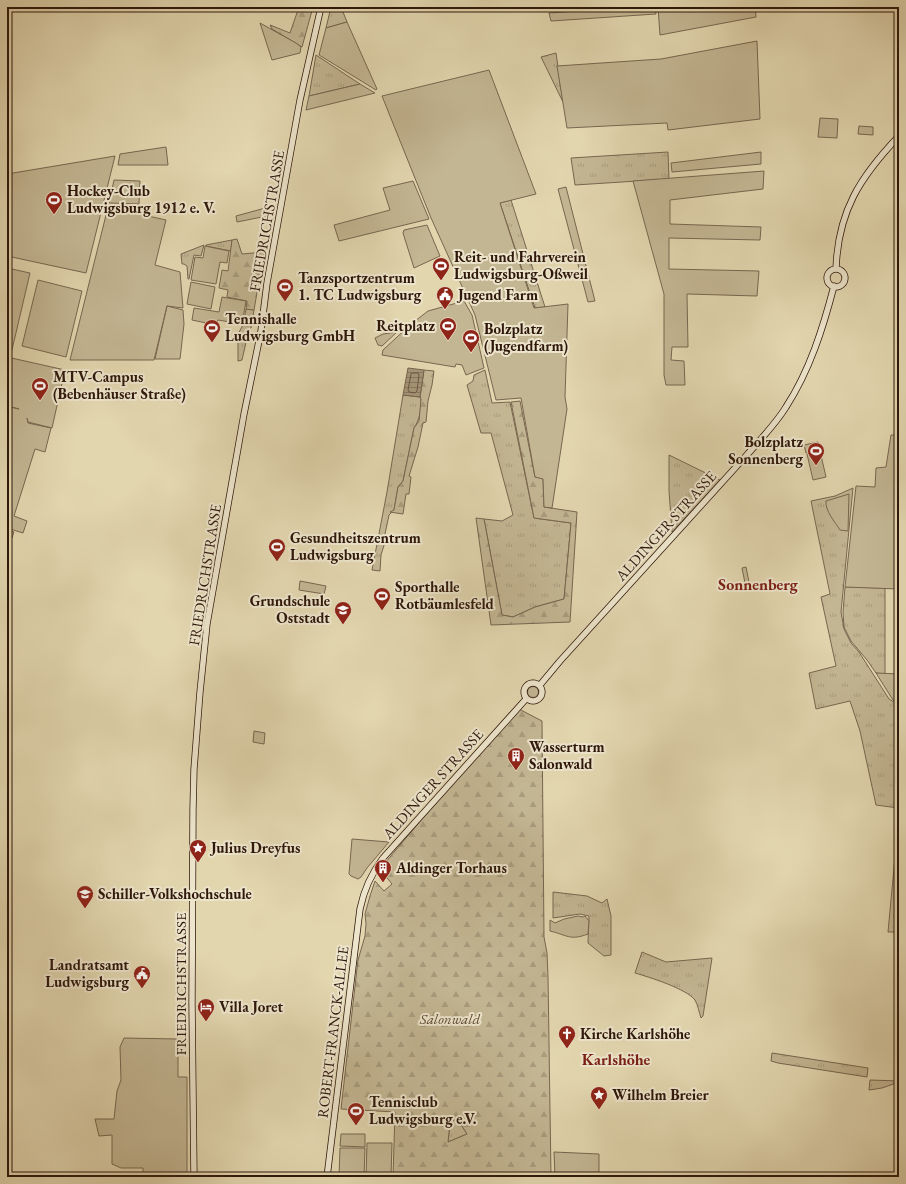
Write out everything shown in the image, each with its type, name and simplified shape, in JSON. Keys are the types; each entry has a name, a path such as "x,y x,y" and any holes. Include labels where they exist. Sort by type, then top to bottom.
{"main road":[{"name":"FRIEDRICHSTRASSE","path":"194,1177 193,809 198,716 206,632 244,414 261,331 267,283 297,115 307,64 321,7"},
{"path":"836,269 839,236 851,200 862,180 899,136"},
{"path":"836,269 843,273 845,278 841,285 836,287 829,283 828,277 831,271 836,269"},
{"name":"ALDINGER STRASSE","path":"540,685 570,649 773,425 786,407 803,378 814,353 834,286"},
{"path":"532,682 540,685 542,692 538,699 534,701 526,699 524,694 525,686 532,682"},
{"name":"ALDINGER STRASSE","path":"365,889 375,868 383,858 526,699"},
{"name":"ROBERT-FRANCK-ALLEE","path":"327,1177 360,908 365,889"},
{"name":"FRIEDRICHSTRASSE","path":"190,1177 193,1156"},
{"name":"FRIEDRICHSTRASSE","path":"193,1156 198,1177"}],"green space":[{"path":"299,7 313,7 302,47 272,29 270,25 290,33"},
{"path":"331,7 341,7 347,22 326,28"},
{"path":"632,7 655,7 656,14 551,21 549,13"},
{"path":"658,7 755,7 756,17 660,35"},
{"path":"347,22 377,89 376,90 319,55 326,28"},
{"path":"260,23 296,43 301,47 300,53 272,60"},
{"path":"757,41 760,119 668,130 667,123 567,128 557,66 661,59"},
{"path":"556,53 563,102 541,57"},
{"path":"316,55 360,84 309,96"},
{"path":"489,70 536,194 500,203 534,308 568,304 565,397 567,409 552,508 544,507 543,479 535,477 521,398 496,400 475,315 431,218 382,96"},
{"path":"360,84 375,93 306,110 309,96"},
{"path":"820,118 838,119 837,138 818,137"},
{"path":"859,126 873,127 873,135 858,134"},
{"path":"166,147 168,165 118,165 120,154"},
{"path":"668,152 669,179 575,185 571,158"},
{"path":"761,152 761,164 672,172 671,163"},
{"name":"Hockey-Club Ludwigsburg 1912 e. V.","path":"115,156 86,273 7,256 7,174"},
{"path":"764,171 763,189 670,200 670,224 761,227 760,240 669,238 669,269 759,271 757,296 687,294 688,347 672,347 671,360 684,361 685,385 666,385 664,375 664,294 633,181"},
{"path":"114,180 140,181 139,204 109,203"},
{"path":"413,181 429,219 339,241 334,225 390,210 383,188"},
{"path":"566,187 595,301 588,302 558,189"},
{"path":"511,200 545,307 535,308 500,203"},
{"path":"108,207 166,220 155,265 180,272 183,308 167,306 154,360 70,360"},
{"path":"269,207 267,216 237,222 236,216"},
{"path":"427,225 440,256 414,268 403,233 404,230"},
{"path":"237,239 242,254 264,252 254,310 246,309 247,301 227,297 228,290 219,288 222,270 228,271 232,240"},
{"path":"232,240 231,251 206,246 206,245"},
{"path":"204,245 201,256 194,255 188,279 187,266 182,264 181,254"},
{"path":"205,246 229,251 227,263 220,262 216,284 191,280 195,257 203,258"},
{"path":"7,268 30,273 11,354 7,353"},
{"path":"38,280 82,291 66,357 22,346"},
{"path":"191,282 215,287 211,309 187,304"},
{"path":"222,297 246,301 242,324 218,320 216,325 192,320 194,308 219,312"},
{"path":"464,301 472,315 484,368 466,375 462,365 456,364 455,367 382,355 383,350 410,325 428,311"},
{"path":"167,306 183,310 184,324 180,359 155,359"},
{"path":"246,309 254,310 251,328 249,329 242,360 238,361 238,334 243,325"},
{"path":"397,332 382,346 378,345 375,338 383,334"},
{"path":"7,357 65,370 52,428 28,422 27,418 28,423 51,428 45,452 35,449 14,516 27,521 23,533 7,528"},
{"path":"424,370 434,371 428,401 426,422 423,423 418,447 409,476 411,477 409,494 406,494 403,514 390,512 394,510 398,487 403,481 414,428 419,421 420,397"},
{"path":"485,370 492,403 510,402 534,518 571,523 564,599 535,607 513,617 502,615 484,519 502,521 513,515 491,433 481,433 467,385 473,381 474,375"},
{"path":"403,395 420,397 420,414 414,428 403,481 398,487 394,510 389,515 385,534 386,539 381,555 380,571 372,570 387,492"},
{"path":"520,401 535,477 543,478 544,507 577,512 570,622 491,625 476,518 484,519 502,615 513,617 535,607 564,599 571,523 534,518 511,402"},
{"path":"891,435 899,435 899,589 845,587 856,486 875,487 876,468 886,467"},
{"path":"818,442 820,450 806,453 804,445"},
{"name":"Bolzplatz Sonnenberg","path":"820,451 826,477 813,480 807,454"},
{"path":"669,455 720,480 672,532 669,491"},
{"path":"853,488 841,612 844,629 851,643 859,652 889,699 899,705 898,808 876,805 860,731 850,701 816,709 809,673 836,666 821,597 830,594 811,501 835,496"},
{"path":"849,494 848,531 840,530 827,509 826,501"},
{"path":"7,529 14,532 7,552"},
{"path":"746,567 749,582 745,583 742,568"},
{"path":"300,581 326,586 324,594 299,590"},
{"path":"845,587 885,588 885,674 876,673 851,641 844,627 843,612"},
{"path":"876,673 899,674 899,703 893,700"},
{"path":"533,686 537,688 539,692 537,696 533,698 529,696 527,692 529,688"},
{"name":"Salonwald","path":"519,709 542,721 544,937 547,953 548,976 551,1177 393,1177 395,1112 341,1109 358,960 365,936 365,914 370,896 375,881 384,891 392,884 380,869","holes":["457,1118 467,1134 448,1142 450,1123"]},
{"path":"254,731 265,733 264,744 253,742"},
{"path":"899,814 899,932 888,932"},
{"path":"352,839 389,842 358,879 349,874"},
{"path":"553,892 587,896 602,903 607,899 611,916 611,955 604,956 588,943 589,916 580,914 553,918"},
{"path":"585,916 589,921 588,934 577,937 569,937 550,931 550,920 555,923 564,919"},
{"path":"642,952 666,962 712,958 703,1016 701,1018 696,1002 691,996 667,984 635,973"},
{"path":"124,1038 178,1039 178,1077 187,1077 187,1177 143,1177 143,1168 121,1168 112,1164 112,1135 99,1136 95,1119 114,1119 117,1091 121,1080 120,1047"},
{"path":"772,1053 868,1068 867,1077 778,1063 771,1061"},
{"path":"870,1080 899,1082 882,1088 869,1090"},
{"path":"457,1118 467,1134 448,1142 450,1123"},
{"path":"341,1134 365,1134 365,1147 340,1146"},
{"path":"367,1143 392,1143 391,1177 366,1177"},
{"path":"340,1148 365,1148 364,1177 339,1177"},
{"path":"554,1152 599,1154 599,1177 555,1177"}],"water":[{"path":"408,368 424,370 420,397 403,395"}],"place":[{"name":"Hockey-Club Ludwigsburg 1912 e. V.","path":"54,215"},
{"name":"Reit- und Fahrverein Ludwigsburg-Oßweil","path":"441,281"},
{"name":"Tanzsportzentrum 1. TC Ludwigsburg","path":"285,302"},
{"name":"Jugend Farm","path":"445,310"},
{"name":"Reitplatz","path":"448,341"},
{"name":"Tennishalle Ludwigsburg GmbH","path":"212,343"},
{"name":"Bolzplatz (Jugendfarm)","path":"471,353"},
{"name":"MTV-Campus (Bebenhäuser Straße)","path":"40,401"},
{"name":"Bolzplatz Sonnenberg","path":"816,466"},
{"name":"Gesundheitszentrum Ludwigsburg","path":"277,562"},
{"name":"Sporthalle Rotbäumlesfeld","path":"382,611"},
{"name":"Grundschule Oststadt","path":"343,625"},
{"name":"Wasserturm Salonwald","path":"516,771"},
{"name":"Julius Dreyfus","path":"198,863"},
{"name":"Aldinger Torhaus","path":"383,883"},
{"name":"Schiller-Volkshochschule","path":"85,909"},
{"name":"Landratsamt Ludwigsburg","path":"142,989"},
{"name":"Villa Joret","path":"206,1022"},
{"name":"Kirche Karlshöhe","path":"567,1049"},
{"name":"Wilhelm Breier","path":"599,1110"},
{"name":"Tennisclub Ludwigsburg e.V.","path":"356,1126"}],"district":[{"name":"Sonnenberg","path":"758,584"},
{"name":"Karlshöhe","path":"616,1059"}]}
